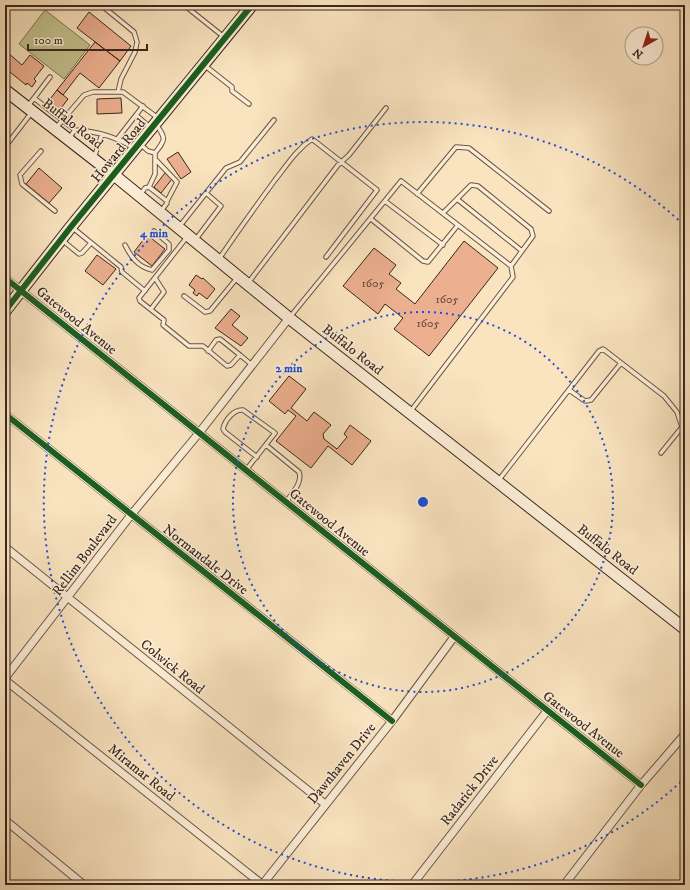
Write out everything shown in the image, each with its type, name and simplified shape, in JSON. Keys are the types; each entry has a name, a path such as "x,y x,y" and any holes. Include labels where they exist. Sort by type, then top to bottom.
{"main road":[{"name":"Howard Road","path":"5,311 155,123 252,5"},
{"name":"Buffalo Road","path":"5,90 59,124 72,135 94,159 159,214 685,629"}],"street":[{"name":"Gatewood Avenue","path":"5,278 641,785"},
{"name":"Rellim Boulevard","path":"5,679 131,515 199,433 289,318"},
{"name":"Normandale Drive","path":"5,414 392,721"},
{"name":"Colwick Road","path":"5,547 325,804"},
{"name":"Dawnhaven Drive","path":"262,885 392,721 454,637"},
{"name":"Miramar Road","path":"5,679 262,885"},
{"name":"Radarick Drive","path":"412,885 547,711"},
{"path":"564,885 641,785 685,734"},
{"path":"5,820 84,885"}],"lane":[{"path":"101,5 134,32 137,42 135,52 126,67 118,92"},
{"path":"184,5 225,37"},
{"path":"203,64 232,87 232,91 249,104"},
{"path":"5,147 50,76"},
{"path":"59,124 84,95 93,92 123,92 143,106 164,136 164,141 155,153 155,174 149,187 145,188 139,196"},
{"path":"118,138 143,106"},
{"path":"247,284 386,108"},
{"path":"136,115 155,123"},
{"path":"178,228 226,168 240,162 274,120"},
{"path":"72,135 102,134 118,138 155,153"},
{"path":"94,159 102,134"},
{"path":"218,261 238,231 302,146 312,139 377,190 326,256"},
{"path":"417,194 456,147 469,148 549,211"},
{"path":"41,151 20,175 22,184 55,211"},
{"path":"156,160 177,182 167,203 159,214"},
{"path":"289,318 401,181 511,266 513,277 410,413"},
{"path":"443,213 471,184 484,190 531,229 533,236 511,266"},
{"path":"149,187 167,201"},
{"path":"206,193 221,206 155,278 139,298 140,301 164,320 163,325 189,346 203,346 227,366 231,365 240,354"},
{"path":"457,199 522,251"},
{"path":"385,201 443,245"},
{"path":"370,219 423,261 428,262 432,260 458,225"},
{"path":"72,227 121,267 122,272 145,291"},
{"path":"125,245 130,257 144,268 152,270 169,250 169,244 154,231"},
{"path":"61,240 79,254 82,254 91,243"},
{"path":"184,296 204,312 210,311 238,277"},
{"path":"151,309 164,292 155,278"},
{"path":"208,351 216,340 220,339 252,365"},
{"path":"498,481 599,351 603,349 664,396 677,412 682,427 661,453"},
{"path":"569,390 586,401 591,400 621,363"},
{"path":"246,470 257,457 275,433 243,410 235,411 223,428 225,432 257,457"},
{"path":"266,445 299,472 301,477 300,481 286,502"}],"shaded area":[{"path":"45,10 90,45 64,79 19,44"}],"building":[{"path":"89,12 131,46 120,61 77,28"},
{"path":"95,42 120,61 99,88 80,73 63,95 57,90"},
{"path":"7,52 22,65 30,55 44,66 34,79 36,81 32,87 27,83 26,85 5,68 5,54"},
{"path":"57,90 68,99 58,112 47,103"},
{"path":"121,98 122,113 97,114 97,99"},
{"path":"178,152 191,172 181,179 167,159"},
{"path":"39,168 62,188 49,203 26,184"},
{"path":"165,173 172,179 161,193 154,187"},
{"path":"147,235 165,249 152,266 134,252"},
{"path":"464,241 498,268 429,356 394,329 403,318 385,304 378,314 343,286 374,248 396,265 389,274 401,283 396,289 415,304"},
{"path":"97,255 116,269 103,285 85,271"},
{"path":"196,275 202,279 203,278 215,289 207,299 199,293 197,296 193,293 195,290 189,285"},
{"path":"231,309 240,316 232,325 248,338 241,346 215,328"},
{"path":"289,376 306,389 291,408 307,421 314,412 331,425 323,434 324,439 337,449 347,437 344,434 350,425 371,441 352,465 328,446 311,468 276,441 296,416 288,410 285,414 269,401"}],"cycle path":[{"path":"5,311 70,228 252,5"},
{"path":"5,278 641,785"},
{"path":"5,414 392,721"}]}
